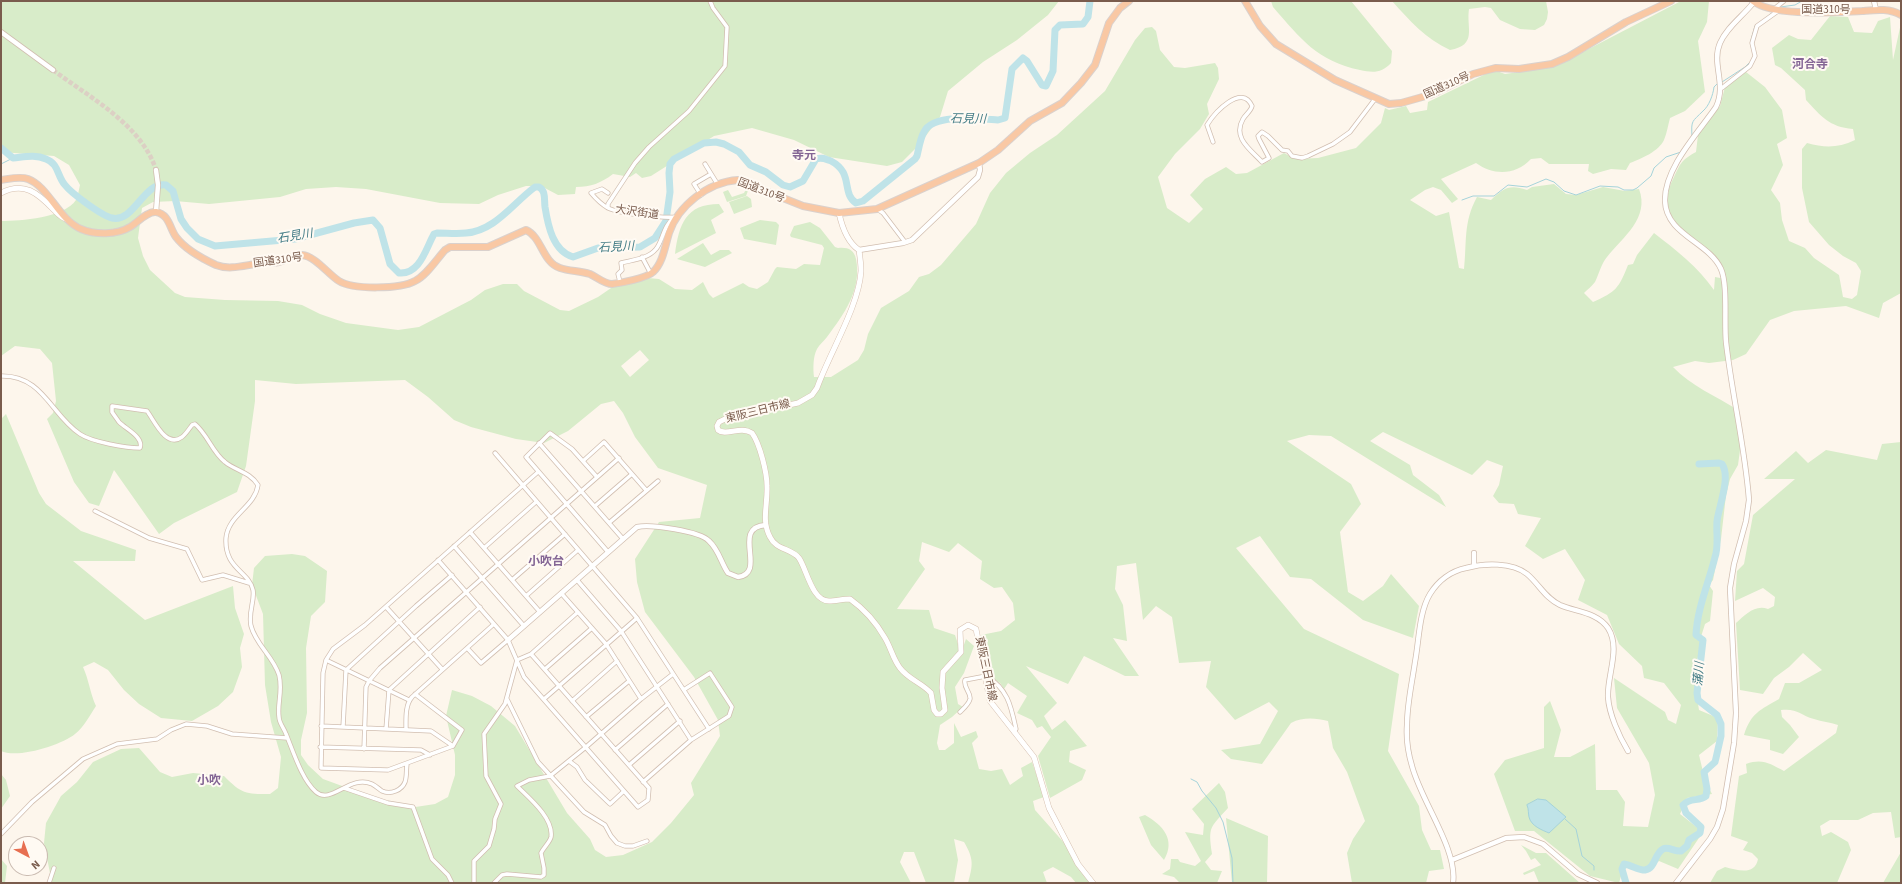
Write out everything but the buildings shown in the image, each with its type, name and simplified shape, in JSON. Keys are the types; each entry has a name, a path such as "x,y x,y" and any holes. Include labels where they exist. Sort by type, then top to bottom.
{"highway":[{"name":"国道310号","path":"156,212 166,219 180,242 217,265 232,267 264,262 277,263 297,256 306,256 340,282 356,287 381,287 410,283 420,277 445,250 450,247 488,247 526,230 534,235 542,251 556,266 591,274 608,283 620,282 651,274 663,256 673,217 700,194 729,181 738,180 798,205 839,213 877,208 979,163 998,150 1030,121 1062,103 1081,83 1094,64 1108,23 1120,8 1129,1"},
{"name":"国道310号","path":"1246,1 1260,26 1276,44 1335,80 1389,104 1401,104 1433,94 1473,74 1496,68 1519,69 1552,64 1568,57 1626,22 1671,1"},
{"name":"国道310号","path":"1753,1 1766,8 1777,7 1827,12 1875,5 1901,15"},
{"path":"1,180 23,178 29,180 40,188 66,219 84,230 112,233 129,228 149,214 156,212"}],"main road":[{"path":"1,193 14,188 26,188 42,199 60,217 66,219"},
{"path":"839,213 841,223 849,240 859,250"},
{"name":"東阪三日市線","path":"859,250 861,271 855,297 817,388 812,395 798,403 725,419 717,426 720,432 743,430 749,431 756,438 767,480 766,525 774,544 798,558 819,597 829,601 850,599 864,611 882,633 893,659 900,669 908,677 931,693 934,710 937,714 941,714 945,710 942,688 943,672 961,652 959,635 960,630 964,627 970,626 978,632 990,701 1034,757 1049,808 1078,864 1093,883"}],"street":[{"path":"608,208 608,204 618,188 649,147 689,111 725,66 727,28 710,1"},
{"path":"1676,883 1717,828 1723,809 1734,743 1736,713 1730,588 1734,564 1746,521 1749,500 1727,345 1723,276 1715,260 1674,224 1669,216 1666,206 1667,186 1680,158 1716,107 1720,98 1721,87 1718,58 1720,42 1753,1"},
{"path":"1721,87 1748,68 1754,58 1752,43 1757,26 1784,1"},
{"path":"1,32 53,70"},
{"path":"1213,142 1207,125 1212,117 1226,103 1243,97 1246,98 1252,106 1240,124 1240,136 1242,142 1262,162 1269,158 1258,139 1258,136 1262,132 1282,150 1288,151 1292,156 1297,158 1308,156 1333,144 1350,132 1375,99"},
{"path":"859,250 905,242 916,237 936,215 978,178 980,173 979,163"},
{"path":"705,164 718,185"},
{"path":"156,212 158,198 157,172"},
{"path":"700,194 694,184 711,174"},
{"name":"大沢街道","path":"608,193 602,189 591,194 608,208 636,214 673,217"},
{"path":"877,208 883,213 905,242"},
{"path":"620,282 618,274 622,270 621,263 642,257 656,249 673,217"},
{"path":"642,257 651,274"},
{"path":"1,376 18,378 36,387 78,433 99,441 140,448 140,442 112,412 112,406 147,411 162,434 174,440 180,438 192,425 195,424 223,461 250,476 258,485 254,496 246,507 231,522 226,539 227,553 230,561 250,583 253,593 250,615 251,625 260,646 269,657 279,675 281,688 278,715 290,750 316,792 324,795 335,793 354,782 364,782 375,785 382,791 393,792 399,789 406,781 407,764"},
{"path":"597,477 572,449 550,433 526,457 608,552"},
{"path":"583,461 604,442 646,490"},
{"path":"539,443 610,522 623,539"},
{"path":"494,453 637,618 673,674 685,689 709,729"},
{"path":"364,749 366,688 369,681 380,668 619,458"},
{"path":"415,694 462,730 452,746 430,756 388,770 321,768 320,747 323,673 326,660 334,649 386,607 538,472"},
{"path":"595,506 632,474"},
{"path":"610,522 658,481"},
{"path":"484,548 536,502"},
{"path":"95,512 149,538 187,549 202,580 223,575 250,583"},
{"path":"467,648 481,663 638,527 648,525 696,534 708,539 720,556 728,573 738,577 746,574 751,568 752,563 748,543 751,534 758,527 766,525"},
{"path":"470,532 540,612"},
{"path":"512,580 564,534"},
{"path":"454,546 524,626"},
{"path":"526,596 578,550"},
{"path":"1474,553 1474,566"},
{"path":"438,560 467,591 508,640 524,677 638,807 648,800 649,788 531,654"},
{"path":"1453,883 1452,860 1413,769 1407,736 1407,714 1423,614 1428,598 1438,584 1448,575 1460,569 1474,566 1505,566 1518,568 1529,576 1547,597 1555,602 1593,616 1606,625 1612,636 1613,645 1608,703 1620,735 1628,751"},
{"path":"343,727 346,670 452,575"},
{"path":"577,580 621,631 691,740"},
{"path":"561,593 606,644 641,699"},
{"path":"386,607 442,669"},
{"path":"386,729 389,690 480,608"},
{"path":"517,660 531,654 578,612"},
{"path":"544,699 637,618"},
{"path":"406,730 409,700 494,624"},
{"path":"545,669 592,628"},
{"path":"326,660 409,700"},
{"path":"474,883 474,861 489,846 495,819 501,804 486,776 484,734 503,708 507,699 517,660"},
{"path":"572,701 617,661"},
{"path":"494,883 502,875 507,874 541,877 544,875 541,852 551,837 551,829 541,811 517,786 524,782 550,776 673,674"},
{"path":"643,782 691,740 729,716 732,707 710,674 685,689"},
{"path":"960,712 970,699 970,696 964,687 965,680 986,676 999,685 1011,707 1016,729 1014,732"},
{"path":"586,717 629,681"},
{"path":"507,699 538,762 584,812 605,825 617,843 625,846 633,846 647,841"},
{"path":"615,750 668,704"},
{"path":"629,765 680,721"},
{"path":"1,834 32,802 83,759 117,744 157,739 170,730 186,724 206,726 232,734 287,738"},
{"path":"322,726 431,730 452,746"},
{"path":"320,747 420,750 430,756"},
{"path":"569,761 577,767 584,780 610,804 624,791"},
{"path":"344,788 393,805 413,807 432,859 448,875 452,883"},
{"path":"1452,860 1506,838 1524,837 1543,844 1578,874 1597,883"},
{"path":"49,883 54,868"}],"green space":[{"path":"1,1 1059,1 1048,15 1017,40 983,62 948,91 940,117 919,145 902,162 887,166 829,157 794,140 752,128 714,136 651,176 642,178 636,173 630,177 613,174 596,184 576,187 575,194 558,195 541,186 526,186 498,195 479,204 440,203 366,189 336,187 306,189 280,197 209,204 175,201 153,202 142,208 138,238 143,256 150,270 175,293 185,297 225,300 278,301 302,305 320,314 346,323 398,330 419,327 471,300 485,290 503,284 517,284 524,291 560,310 569,311 598,297 614,286 648,278 659,279 675,289 692,290 703,282 709,294 713,298 743,283 749,287 757,289 768,282 777,267 796,269 804,264 820,265 824,248 822,245 791,237 790,235 794,226 810,222 820,228 835,247 850,249 854,253 856,259 856,281 850,301 840,319 818,348 815,355 813,366 814,377 831,377 858,360 864,350 868,334 881,308 909,291 919,277 929,274 941,265 976,224 990,193 1006,173 1030,153 1057,135 1105,91 1135,40 1145,28 1152,27 1156,31 1160,50 1174,67 1185,68 1215,63 1218,68 1219,79 1207,104 1209,114 1200,129 1175,154 1158,177 1167,208 1189,223 1203,209 1190,195 1205,179 1226,167 1236,174 1247,173 1284,153 1295,159 1318,158 1356,148 1381,123 1385,108 1389,110 1406,106 1410,113 1427,110 1428,102 1494,70 1505,74 1554,67 1681,1 1709,1 1707,22 1698,41 1705,92 1685,111 1670,118 1664,140 1658,148 1644,157 1630,163 1626,170 1611,169 1593,174 1588,171 1589,164 1549,164 1541,158 1531,159 1519,168 1505,172 1490,170 1476,163 1441,179 1458,199 1452,203 1441,190 1433,187 1425,190 1410,200 1436,216 1449,212 1459,268 1464,269 1466,233 1469,215 1477,197 1491,200 1507,188 1516,187 1527,190 1532,187 1554,184 1566,194 1576,195 1603,187 1625,191 1639,189 1641,209 1638,218 1627,234 1605,260 1595,282 1584,293 1593,302 1612,292 1622,279 1628,265 1633,264 1637,255 1654,233 1694,266 1714,290 1715,277 1725,279 1722,267 1703,247 1676,223 1668,204 1668,193 1673,179 1682,163 1696,152 1698,135 1720,106 1725,87 1746,72 1765,87 1782,110 1787,138 1777,144 1783,165 1771,190 1780,203 1782,220 1789,241 1805,248 1814,258 1839,275 1843,297 1852,299 1857,295 1861,271 1856,263 1843,256 1829,245 1809,222 1802,188 1802,149 1807,143 1820,146 1837,146 1849,143 1855,140 1853,129 1838,126 1826,120 1816,111 1806,100 1805,90 1781,68 1775,65 1772,48 1789,35 1798,39 1811,40 1830,16 1848,17 1854,32 1872,33 1878,21 1890,17 1893,60 1901,23 1901,293 1883,303 1879,318 1846,306 1794,311 1770,320 1746,354 1733,360 1709,363 1695,361 1673,367 1688,380 1738,410 1741,443 1738,465 1730,479 1726,495 1721,539 1713,580 1709,585 1713,591 1710,621 1705,624 1700,640 1705,646 1695,662 1699,674 1699,710 1718,718 1717,741 1699,755 1705,780 1712,794 1687,798 1680,814 1703,832 1678,869 1659,861 1649,869 1624,866 1619,883 1590,876 1534,831 1515,831 1494,774 1505,760 1544,748 1544,707 1550,701 1561,730 1554,757 1570,757 1595,744 1596,790 1617,790 1625,802 1623,826 1648,827 1655,795 1649,763 1617,708 1614,678 1665,712 1668,720 1676,724 1681,705 1664,683 1644,678 1642,666 1619,644 1607,615 1578,600 1585,580 1565,549 1543,559 1525,546 1541,518 1518,514 1514,504 1499,503 1493,496 1499,485 1503,466 1487,460 1472,475 1383,432 1370,441 1410,465 1413,475 1439,495 1446,507 1331,436 1309,435 1287,441 1351,484 1361,504 1340,532 1348,592 1363,601 1383,586 1391,574 1419,606 1413,638 1363,620 1311,579 1290,577 1260,536 1236,548 1304,629 1399,674 1388,751 1419,806 1422,830 1431,850 1440,850 1444,869 1429,871 1426,883 1352,883 1347,853 1353,839 1365,821 1347,772 1333,748 1328,721 1309,719 1291,723 1262,764 1231,759 1221,750 1260,744 1278,711 1269,702 1235,720 1206,687 1211,661 1179,663 1172,617 1156,606 1143,620 1136,563 1117,566 1115,589 1123,605 1127,641 1113,638 1139,676 1125,676 1084,656 1068,684 1026,666 1057,703 1044,716 1052,730 1065,720 1087,746 1070,751 1069,762 1086,770 1082,780 1050,798 1038,756 1051,737 1042,726 1037,728 1032,720 1017,713 1027,696 1008,683 1004,689 1000,683 988,675 981,635 1001,631 1015,620 1013,603 1002,587 994,588 980,579 982,561 958,543 949,552 922,542 919,561 925,569 897,609 929,610 934,628 955,635 961,653 966,639 974,646 964,673 955,687 958,704 963,707 940,725 937,743 939,750 945,750 954,743 954,723 961,737 976,731 978,737 972,743 979,769 991,771 1002,769 1010,785 1023,776 1021,768 1032,762 1044,797 1033,801 1035,810 1066,845 1091,883 1076,883 1071,877 1053,867 1043,872 1047,883 968,883 972,867 970,853 964,842 954,839 958,860 954,883 926,883 914,852 904,852 900,862 911,883 52,883 48,863 48,836 45,836 46,823 61,796 77,782 93,762 121,749 139,748 160,772 172,777 193,773 224,776 240,790 255,794 270,794 278,788 281,757 271,722 265,685 263,614 252,585 254,568 265,556 292,554 305,556 327,571 325,602 311,616 306,648 307,713 301,740 301,755 308,765 323,779 375,798 409,808 435,804 448,797 455,775 455,755 446,716 452,690 472,696 491,706 515,726 567,813 590,839 595,850 606,857 623,855 652,842 671,823 694,795 691,783 720,736 718,720 694,677 645,612 637,582 635,559 659,522 700,518 707,485 658,468 635,437 623,413 614,401 601,404 568,431 544,443 516,439 471,427 454,420 428,397 405,380 296,384 255,380 255,401 246,466 237,492 174,523 159,534 114,470 99,506 89,503 74,482 47,419 53,413 56,401 52,363 40,349 15,346 1,356 1,221 30,219 52,215 70,206 76,200 80,185 69,165 54,156 1,152","holes":["640,350 649,360 630,377 621,366"]},
{"path":"1271,1 1351,1 1392,51 1391,63 1384,69 1369,72 1332,61 1321,55 1301,39 1273,7"},
{"path":"1392,1 1546,1 1548,12 1544,25 1535,30 1520,29 1500,20 1491,8 1485,7 1469,9 1468,40 1459,48 1450,50 1433,41"},
{"path":"747,187 749,188 746,196 727,202 723,192 728,190 732,197 744,193"},
{"path":"747,196 751,199 752,207 734,214 729,202"},
{"path":"719,204 724,212 711,220 716,233 675,254 679,234 686,218 699,208"},
{"path":"760,220 776,222 779,225 776,245 744,239 740,228"},
{"path":"703,243 711,255 720,250 729,250 732,253 705,267 677,259"},
{"path":"6,414 39,493 46,504 81,531 136,550 135,561 73,561 145,620 233,586 235,608 244,634 240,648 242,667 233,692 218,706 192,721 161,718 139,704 124,690 108,670 94,662 83,667 96,706 87,721 75,734 60,742 39,750 17,753 1,751 1,419"},
{"path":"1901,442 1901,837 1895,838 1891,812 1873,813 1858,820 1830,820 1820,826 1822,836 1831,832 1848,842 1851,850 1837,883 1710,883 1717,871 1725,867 1749,870 1753,868 1758,859 1752,853 1743,850 1748,842 1731,836 1739,776 1747,773 1746,764 1752,762 1762,762 1784,771 1836,733 1838,725 1817,720 1795,711 1781,710 1782,717 1799,737 1783,754 1770,750 1770,740 1744,735 1753,717 1761,709 1779,699 1785,683 1799,683 1822,670 1803,653 1789,667 1774,678 1763,694 1740,690 1736,623 1750,611 1759,608 1768,609 1774,606 1775,597 1763,588 1735,601 1737,571 1744,564 1753,515 1795,479 1764,479 1796,451 1808,463 1826,450 1877,460 1882,444"},
{"path":"1,774 6,780 10,796 1,809"},
{"path":"1219,783 1225,792 1228,808 1212,828 1210,838 1212,854 1205,862 1211,870 1222,871 1217,883 1180,883 1174,877 1162,874 1170,869 1171,859 1178,859 1180,862 1195,866 1201,861 1185,832 1203,835 1204,824 1192,809"},
{"path":"1145,815 1157,823 1166,834 1169,846 1164,860 1151,845 1139,817"},
{"path":"1226,818 1268,836 1267,883 1232,883"},
{"path":"1521,845 1536,853 1546,853 1580,883 1539,883 1534,871 1524,875 1523,873 1541,865 1535,858 1531,860"},
{"path":"1901,852 1901,883 1883,883"},
{"path":"1,859 7,866 5,883 1,883"}],"water":[{"path":"1538,799 1546,800 1566,817 1549,833 1534,825 1529,817 1527,805"}],"waterway":[{"name":"石見川","path":"1,148 13,158 34,156 42,157 50,161 56,167 62,182 68,189 94,209 112,218 120,218 127,214 151,189 158,185 166,185 173,191 181,219 187,228 198,239 215,246 295,239 354,223 373,220 380,228 390,264 399,273 412,270 417,265 425,253 434,234 466,233 486,227 495,222 527,193 535,187 539,187 544,193 546,214 550,230 556,244 566,254 573,257 598,248 640,247 655,238 666,221 670,192 670,164 674,159 704,143 716,142 724,144 739,152 750,165 766,172 783,185 790,187 803,181 816,159 822,158 831,161 842,171 852,199 856,203 863,201 915,159 924,132 929,126 937,122 958,118 998,120 1005,118 1012,69 1023,58 1027,61 1042,85 1046,86 1053,71 1055,30 1060,25 1083,24 1088,17 1090,1"},
{"path":"1780,7 1795,5 1802,1"},
{"path":"1767,17 1773,12"},
{"path":"1751,40 1755,26"},
{"path":"1722,82 1750,62"},
{"path":"1692,136 1693,122 1707,106 1712,97 1714,87 1717,84"},
{"path":"1687,150 1692,143"},
{"path":"1462,200 1473,196 1494,196 1508,185 1527,187 1546,179 1554,182 1564,191 1576,195 1600,186 1633,190 1651,176 1654,168 1666,157 1681,152"},
{"path":"1,164 13,158"},
{"name":"蒲川","path":"1626,883 1622,869 1624,864 1642,870 1649,869 1660,851 1665,848 1681,851 1687,846 1689,840 1700,833 1701,827 1686,813 1683,805 1689,801 1706,796 1707,789 1704,772 1715,762 1721,736 1721,724 1717,715 1698,700 1697,693 1703,640 1696,635 1701,605 1716,553 1717,521 1724,492 1725,476 1722,464 1699,464"},
{"path":"1191,779 1197,782 1202,791 1216,808 1223,822 1232,858 1233,883"},
{"path":"1565,819 1576,829 1582,856 1594,866 1594,870"}],"tunnel":[{"path":"53,70 113,113 127,126 139,139 149,154 156,170"}],"district":[{"name":"河合寺","path":"1810,65"},
{"name":"寺元","path":"804,156"},
{"name":"小吹台","path":"546,562"},
{"name":"小吹","path":"209,781"}]}
